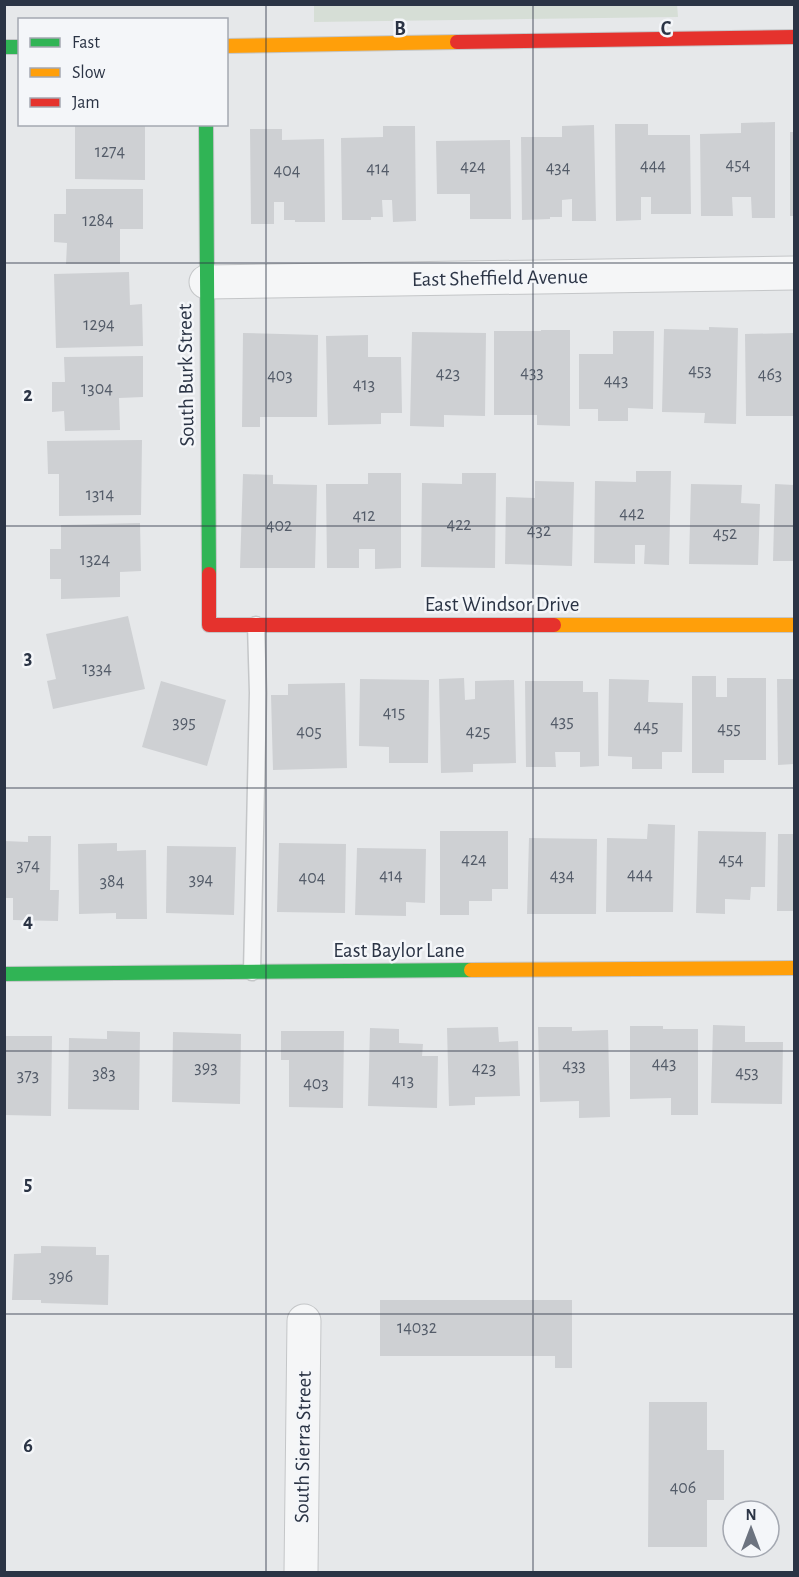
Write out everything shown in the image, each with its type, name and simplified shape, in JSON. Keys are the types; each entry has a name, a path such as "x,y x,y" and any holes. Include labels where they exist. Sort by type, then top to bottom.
{"street":[{"path":"228,46 795,37"},
{"name":"South Burk Street","path":"206,126 209,625"},
{"name":"East Sheffield Avenue","path":"206,282 795,273"},
{"name":"East Windsor Drive","path":"209,625 795,625"},
{"name":"East Baylor Lane","path":"4,974 795,968"},
{"name":"South Sierra Street","path":"301,1572 304,1321"}],"lane":[{"path":"252,972 258,693 256,625"}],"shaded area":[{"path":"314,4 677,4 678,17 314,22"}],"building":[{"path":"775,122 775,218 752,218 751,197 732,197 733,216 701,216 700,134 741,133 741,123"},
{"path":"615,124 648,124 648,135 690,135 691,214 651,214 651,197 641,197 641,220 616,221"},
{"path":"594,125 596,221 572,221 572,199 562,200 562,217 522,220 521,137 562,137 562,126"},
{"path":"75,126 145,126 145,180 75,179"},
{"path":"383,126 415,126 416,221 393,222 392,200 382,200 383,217 371,217 371,220 342,220 341,138 383,137"},
{"path":"250,129 282,129 282,140 324,139 325,222 284,220 284,202 274,202 274,224 251,224"},
{"path":"790,132 794,132 794,216 790,216"},
{"path":"510,140 511,219 470,219 470,194 437,194 436,141"},
{"path":"66,189 143,189 143,229 120,229 120,264 66,264 67,243 54,242 54,214 66,214"},
{"path":"129,272 130,305 142,304 143,346 56,348 54,274"},
{"path":"709,327 738,328 736,424 704,423 705,413 662,412 664,329 709,330"},
{"path":"570,330 570,426 537,425 537,415 494,415 494,331"},
{"path":"613,331 654,331 653,409 628,408 628,421 598,421 598,409 579,409 579,354 613,354"},
{"path":"412,332 486,333 485,416 444,415 444,427 410,426"},
{"path":"243,333 318,335 317,417 260,417 260,427 242,427"},
{"path":"794,333 794,416 746,416 745,334"},
{"path":"368,335 368,357 401,357 402,413 381,413 381,424 328,425 326,336"},
{"path":"143,356 143,397 119,398 120,430 65,431 64,411 52,412 52,382 65,382 64,357"},
{"path":"142,440 141,515 59,516 59,474 48,474 47,441"},
{"path":"636,471 671,471 669,565 644,564 645,545 635,545 635,564 594,563 595,481 636,482"},
{"path":"368,473 401,473 401,568 375,569 375,549 359,549 359,568 327,568 326,484 368,484"},
{"path":"462,473 496,473 495,568 421,567 422,483 462,484"},
{"path":"243,474 273,475 273,484 317,485 315,568 240,568"},
{"path":"535,481 574,482 572,566 505,564 506,497 535,498"},
{"path":"691,484 742,485 741,503 760,504 758,565 689,564"},
{"path":"775,484 794,485 794,561 773,561"},
{"path":"140,523 141,571 120,572 120,597 61,599 61,579 50,579 50,549 61,549 61,525"},
{"path":"128,616 145,689 53,709 47,681 56,679 46,634"},
{"path":"692,676 716,676 716,697 727,697 727,678 766,678 766,760 724,760 724,773 692,773"},
{"path":"464,678 465,700 475,699 475,681 514,680 516,763 473,764 473,772 441,773 439,679"},
{"path":"360,679 429,680 428,763 389,763 389,747 359,746"},
{"path":"609,679 649,680 648,702 683,703 682,752 662,752 662,769 632,769 632,757 608,756"},
{"path":"777,679 794,679 794,764 778,765"},
{"path":"161,681 226,700 207,766 142,747"},
{"path":"525,681 583,681 583,692 598,692 599,766 580,767 580,752 555,752 556,767 526,767"},
{"path":"345,683 347,768 273,770 271,695 288,695 288,684"},
{"path":"648,824 675,825 673,912 606,912 607,838 647,839"},
{"path":"440,831 508,831 508,889 492,889 492,901 469,901 469,915 440,915"},
{"path":"698,831 766,832 765,887 751,887 750,900 725,899 725,914 696,913"},
{"path":"778,834 794,834 794,911 777,911"},
{"path":"28,836 51,836 50,890 59,890 58,921 13,920 13,898 4,898 4,841 28,842"},
{"path":"529,838 597,839 596,914 527,914"},
{"path":"117,843 117,851 146,850 147,919 116,919 116,913 79,914 78,844"},
{"path":"279,843 346,844 345,913 277,912"},
{"path":"167,846 236,847 234,915 166,913"},
{"path":"357,848 426,849 425,903 406,902 406,916 355,915"},
{"path":"713,1025 745,1026 745,1042 783,1042 782,1104 711,1103"},
{"path":"630,1026 698,1029 698,1115 671,1115 671,1098 630,1099"},
{"path":"498,1027 499,1042 518,1041 520,1096 475,1097 475,1105 449,1106 447,1028"},
{"path":"538,1027 572,1027 572,1031 608,1030 610,1117 579,1118 579,1101 540,1102"},
{"path":"370,1028 399,1029 399,1043 423,1044 422,1056 438,1056 437,1108 368,1106"},
{"path":"107,1031 140,1032 139,1110 68,1109 69,1038 107,1039"},
{"path":"281,1031 344,1031 343,1108 289,1107 289,1060 281,1060"},
{"path":"173,1032 241,1034 240,1104 172,1102"},
{"path":"4,1036 52,1036 51,1116 4,1115"},
{"path":"41,1246 96,1247 96,1255 109,1255 108,1305 12,1300 14,1254 41,1253"},
{"path":"380,1300 572,1300 572,1368 555,1368 555,1356 380,1356"},
{"path":"649,1402 707,1402 707,1450 724,1450 724,1499 707,1500 707,1547 648,1547"}],"traffic: fast":[{"path":"4,47 18,47"},
{"path":"206,126 209,574"},
{"path":"4,974 471,970"}],"traffic: slow":[{"path":"228,46 457,42"},
{"path":"554,625 794,625"},
{"path":"471,970 794,968"}],"traffic: jam":[{"path":"457,42 794,37"},
{"path":"209,574 209,625 554,625"}]}
